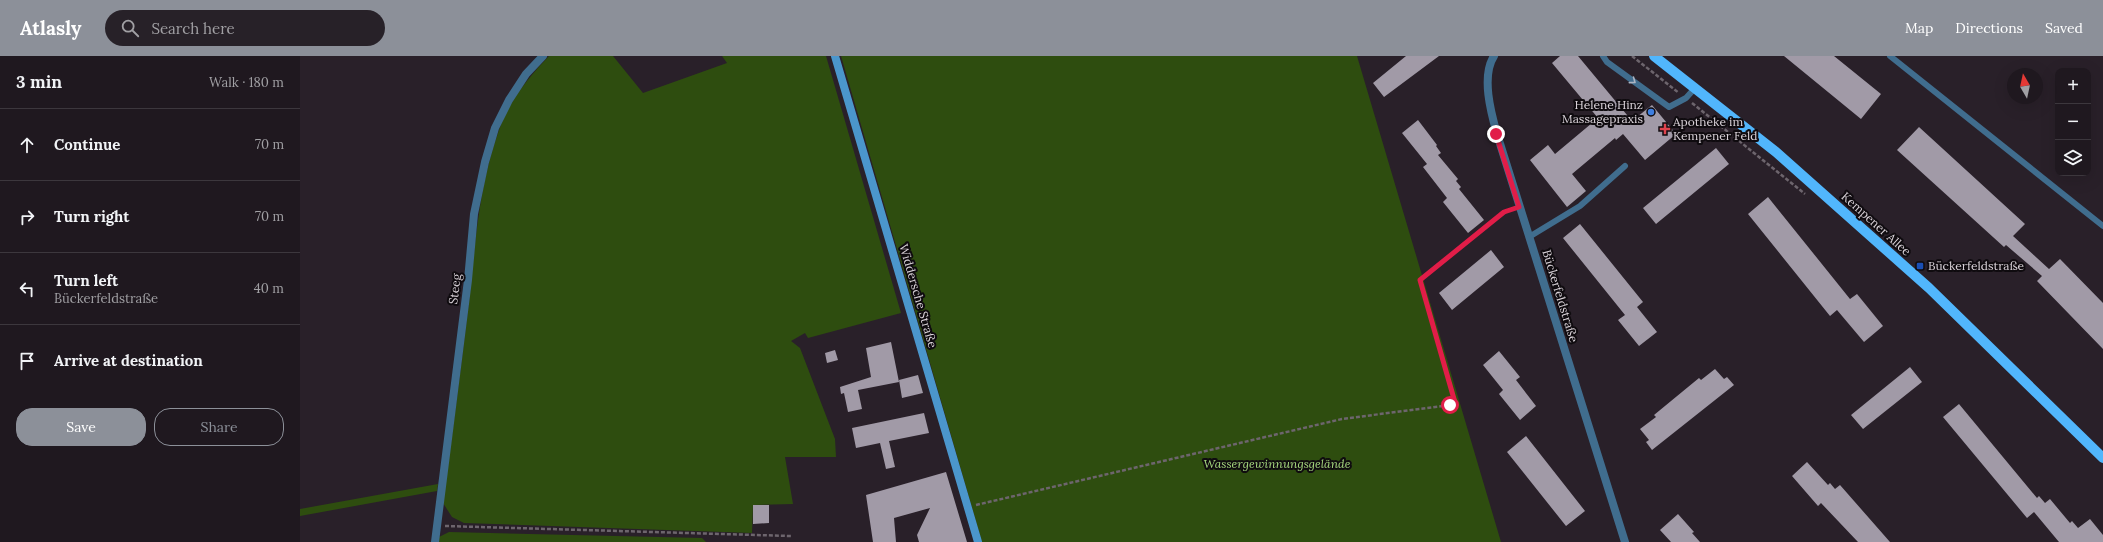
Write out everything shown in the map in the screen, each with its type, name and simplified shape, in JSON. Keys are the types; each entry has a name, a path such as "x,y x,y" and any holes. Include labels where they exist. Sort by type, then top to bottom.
{"main road":[{"name":"Kempener Allee","path":"1654,56 1776,152 1929,288 2103,458"}],"street":[{"name":"Steeg","path":"435,542 468,280 474,214 485,162 495,128 509,100 526,74 543,56"},
{"name":"Widdersche Straße","path":"835,56 978,542"},
{"name":"Bückerfeldstraße","path":"1494,56 1491,61 1488,99 1519,207 1625,542"}],"lane":[{"path":"1603,56 1607,62 1669,107 1686,98 1696,88"},
{"path":"1890,56 2103,226"},
{"path":"1529,237 1580,206 1625,166"}],"path":[{"path":"1632,56 1811,199"},
{"path":"968,507 1342,419 1450,405 1454,399 1420,280 1504,212 1519,207"},
{"path":"437,526 791,536"}],"green space":[{"path":"549,56 613,56 643,93 727,63 722,56 826,56 901,313 808,338 805,333 791,341 800,348 835,439 836,457 785,457 793,504 753,505 752,533 464,523 452,517 443,503 476,237 482,194 487,172 499,130 508,109 520,90"},
{"name":"Wassergewinnungsgelände","path":"841,56 1357,56 1501,542 982,542"},
{"path":"438,484 437,491 300,516 300,509"},
{"path":"449,532 702,538 706,542 438,542 439,537"}],"building":[{"path":"1406,56 1439,56 1384,97 1373,83"},
{"path":"1560,56 1578,56 1632,121 1652,105 1676,134 1645,160 1623,134 1616,140 1615,138 1572,174 1586,191 1567,207 1530,160 1548,145 1555,154 1598,118 1552,63"},
{"path":"1784,56 1834,56 1881,94 1861,119"},
{"path":"1418,120 1437,145 1436,146 1441,153 1438,155 1458,179 1456,181 1461,187 1459,189 1484,220 1468,233 1443,202 1447,198 1423,167 1427,164 1402,133"},
{"path":"1919,127 2025,224 2013,236 2049,269 2060,259 2103,303 2103,349 2037,281 2042,276 2006,245 2004,247 1897,150"},
{"path":"1716,148 1729,164 1656,224 1643,208"},
{"path":"1768,197 1850,299 1857,294 1883,326 1864,342 1837,310 1830,316 1748,214"},
{"path":"1580,224 1643,302 1637,307 1657,332 1639,346 1618,320 1625,315 1563,238"},
{"path":"1491,250 1504,267 1452,310 1439,293"},
{"path":"891,342 899,382 858,390 862,409 848,412 844,393 841,394 840,387 871,377 866,348"},
{"path":"835,350 838,360 827,363 825,353"},
{"path":"1499,351 1520,377 1516,380 1536,406 1520,420 1499,394 1503,390 1483,365"},
{"path":"1910,367 1922,382 1863,429 1851,415"},
{"path":"1715,369 1724,379 1727,377 1734,385 1652,450 1646,442 1649,440 1640,429 1656,417 1654,415 1699,378 1701,380"},
{"path":"918,375 923,393 902,398 899,380"},
{"path":"1959,404 2037,498 2039,496 2045,503 2050,499 2070,523 2072,521 2078,528 2090,519 2103,535 2103,542 2059,542 2034,512 2027,518 1943,417"},
{"path":"924,413 929,433 889,441 895,467 886,469 880,443 856,448 852,428"},
{"path":"1526,436 1585,511 1566,526 1507,452"},
{"path":"1807,462 1828,485 1830,483 1835,489 1840,485 1890,542 1858,542 1821,503 1818,506 1792,476"},
{"path":"946,472 967,542 919,542 917,535 930,508 894,518 896,542 873,542 866,495"},
{"path":"753,505 769,505 769,523 753,524"},
{"path":"1678,514 1694,532 1692,533 1700,542 1671,542 1660,530"}],"place":[{"name":"Helene Hinz Massagepraxis","path":"1651,112"},
{"name":"Apotheke im Kempener Feld","path":"1665,129"},
{"name":"Bückerfeldstraße","path":"1920,266"}],"route":[{"path":"1450,405 1454,399 1420,280 1504,212 1519,207 1496,134"}]}
